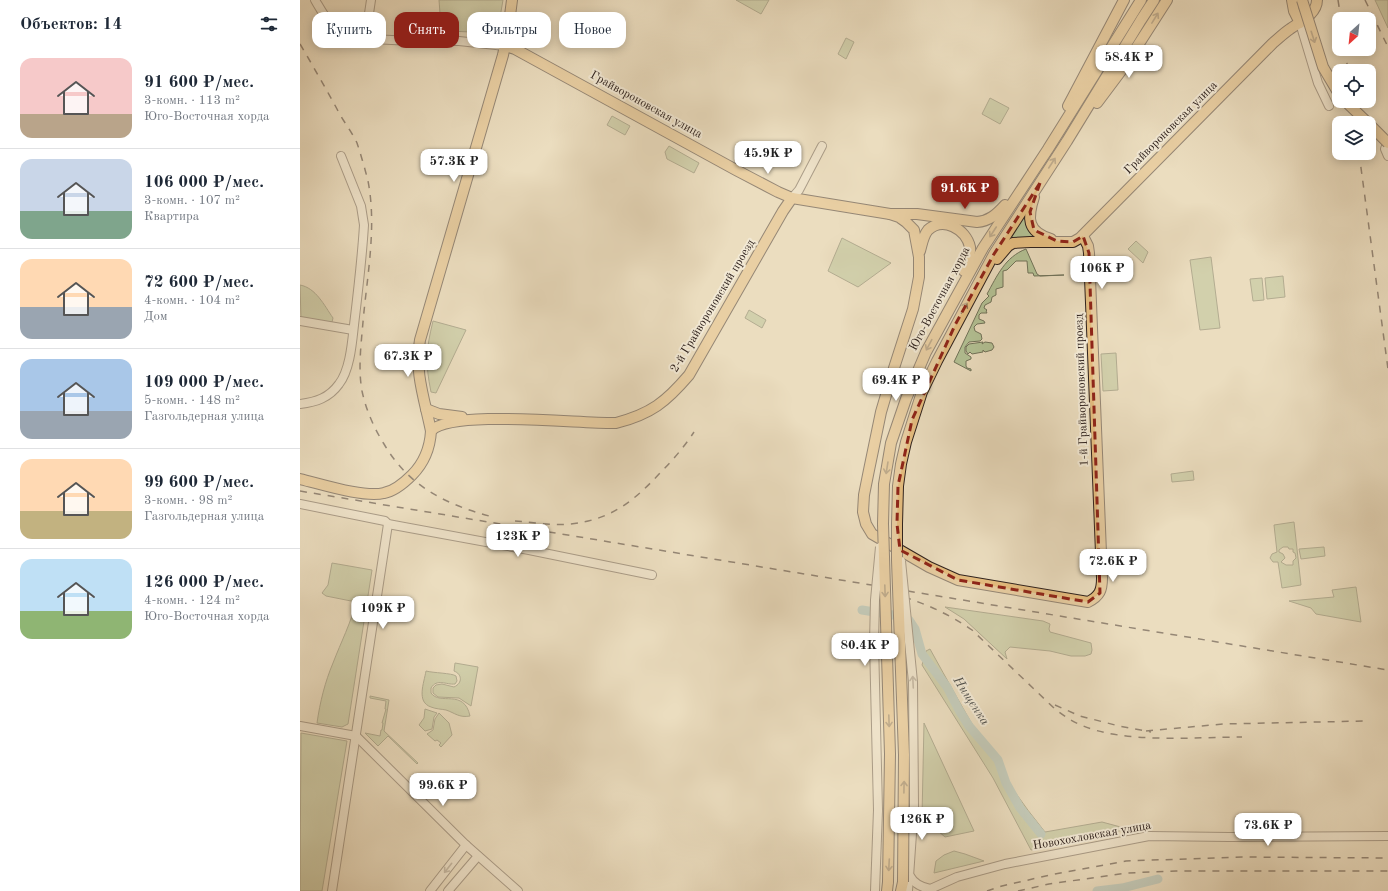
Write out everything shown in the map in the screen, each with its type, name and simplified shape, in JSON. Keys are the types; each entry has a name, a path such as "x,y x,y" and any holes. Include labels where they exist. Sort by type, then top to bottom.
{"main road":[{"path":"510,12 512,0"},
{"path":"1048,149 1070,103 1124,0"},
{"name":"Юго-Восточная хорда","path":"888,891 890,862 890,754 882,524 884,484 890,449 915,376 983,248 1048,149 1141,0"},
{"path":"901,891 903,882 904,755 897,524 901,464 912,420 922,392 937,361 994,254 1067,141 1154,0"},
{"path":"1067,141 1124,67 1167,0"},
{"path":"1292,0 1294,11 1300,23"},
{"path":"1302,0 1323,67 1332,82"},
{"name":"Грайвороновская улица","path":"1083,236 1100,217 1274,43 1313,11 1317,0"},
{"path":"300,479 340,489 372,494 384,493 394,490 418,469 428,447 431,432 418,371 420,340 504,48"},
{"name":"Грайвороновская улица","path":"512,48 778,192 792,198 890,214"},
{"path":"1352,108 1360,116"},
{"path":"1376,131 1388,142"},
{"path":"890,214 917,214 977,222 985,221 998,212 1029,176"},
{"path":"1040,183 1032,204 1030,219 1031,225 1038,234 1057,241"},
{"name":"2-й Грайвороновский проезд","path":"431,432 436,427 452,422 482,419 616,423 634,419 661,404 689,375 783,211 792,198"},
{"path":"890,214 899,217 914,230 919,257"},
{"path":"919,257 925,235 934,226 946,224 952,226 963,232 967,240 970,248 970,254 945,317"},
{"path":"973,292 1008,246 1020,242 1073,242 1083,236"},
{"name":"1-й Грайвороновский проезд","path":"919,257 919,277 913,309 882,412 864,495 863,512 866,524 872,534 929,567 958,580 1088,602 1095,599 1100,593 1102,586 1089,253 1088,246 1083,236"},
{"path":"426,409 433,413 444,415 482,419"}],"street":[{"path":"315,0 323,12"},
{"path":"369,12 371,0"},
{"path":"1300,23 1318,83 1329,106"},
{"path":"386,40 467,42"},
{"path":"1388,142 1385,148 1388,156"},
{"path":"792,198 799,190 822,146"},
{"path":"300,404 318,401 327,396 339,384 347,367 353,330 364,225 361,206 342,156"},
{"path":"300,321 353,330"},
{"path":"300,504 385,521 388,524 529,550 652,575"},
{"path":"332,891 388,524"},
{"path":"875,891 878,810 874,642 875,600 882,524"},
{"path":"897,524 913,682 914,805 908,891"},
{"path":"300,726 356,736 478,856 518,891"},
{"name":"Новохохловская улица","path":"928,890 957,877 1005,864 1149,836 1388,836"},
{"path":"430,891 466,844"},
{"path":"448,891 478,856"},
{"path":"910,876 918,885 928,890"},
{"path":"435,884 444,891"}],"highlighted area":[{"path":"1040,183 1030,212 1034,230 1057,241 1073,242 1083,236 1089,253 1100,593 1088,602 958,580 900,550 897,524 898,486 912,420 955,325 994,254"}],"green space":[{"path":"439,0 503,0 501,12 467,12 467,32 459,31 459,12 440,12"},
{"path":"736,0 769,0 761,14"},
{"path":"1375,0 1388,0 1388,28"},
{"path":"846,38 854,42 846,59 838,54"},
{"path":"990,98 1009,108 1000,124 982,114"},
{"path":"612,116 630,126 625,135 607,125"},
{"path":"669,146 699,163 694,173 667,159 665,152"},
{"path":"1026,213 1038,238 1007,244"},
{"path":"842,238 891,263 858,287 828,271"},
{"path":"1136,241 1148,252 1143,263 1128,249"},
{"path":"1026,249 1037,274 1040,276 1034,276 1033,273 1028,273 1027,261 1016,261 1007,270 1003,271 1003,287 996,289 996,295 992,297 991,302 985,305 984,308 987,310 987,313 981,313 979,315 979,319 985,323 977,324 974,327 975,331 981,334 982,339 980,341 969,342 965,347 965,353 971,357 971,359 966,361 966,366 967,368 971,369 971,371 954,362 982,303 989,296 987,294 998,274 1012,257"},
{"path":"1211,257 1220,328 1200,330 1190,260"},
{"path":"1283,276 1285,297 1267,299 1265,278"},
{"path":"1262,278 1264,300 1253,301 1250,279"},
{"path":"300,285 315,293 333,318 332,322 301,319"},
{"path":"749,310 766,320 762,328 745,318"},
{"path":"433,321 466,330 436,393 431,392 427,364 429,340"},
{"path":"983,342 982,344 985,342 992,343 994,347 992,350 985,352 983,350 983,352 972,354 970,352 968,354 966,351 966,347 969,344"},
{"path":"1116,353 1118,390 1103,391 1101,354"},
{"path":"1193,471 1194,480 1172,482 1171,474"},
{"path":"1294,522 1301,585 1282,588 1278,562 1273,562 1270,558 1272,554 1277,552 1274,525","holes":["1283,547 1288,547 1289,549 1293,549 1293,552 1295,553 1296,558 1293,561 1293,565 1286,565 1281,562 1285,558 1279,550"]},
{"path":"1324,547 1325,556 1301,559 1299,549"},
{"path":"332,563 372,570 348,724 342,727 317,723 321,700 328,677 349,625 356,602 326,596 322,593 328,585"},
{"path":"1356,587 1361,622 1316,614 1311,608 1289,601 1334,597 1332,590"},
{"path":"945,607 1043,621 1050,624 1050,632 1091,643 1091,654 1085,656 1071,656 1050,651 1010,647 1005,652 1007,659 964,619"},
{"path":"930,649 983,743 1028,811 1045,832 1102,822 1128,829 1031,850 993,778 922,665 926,651"},
{"path":"455,663 478,667 471,706 459,698 438,697 433,693 433,688 436,685 442,684 454,687 459,683 460,676 454,671"},
{"path":"426,671 456,676 457,681 455,684 436,683 431,688 431,693 435,697 463,702 470,716 460,716 446,710 433,708 426,705 422,697 422,692"},
{"path":"370,696 389,700 384,731 418,763 417,764 388,736 378,746 365,733 380,736 386,709 386,701 370,698"},
{"path":"425,709 437,713 434,717 432,729 425,731 419,725 424,718"},
{"path":"439,713 449,723 452,735 441,747 439,745 441,743 437,740 435,741 427,734 433,730 435,719"},
{"path":"924,723 974,831 945,837 922,817"},
{"path":"301,733 347,741 322,891 300,891"},
{"path":"954,851 984,861 934,873 936,861 944,855"}],"waterway":[{"name":"Нищенка","path":"862,610 893,615 909,620 915,629 922,654 947,687 969,726 998,760 1006,783 1020,808 1041,834"},
{"name":"Нищенка","path":"1097,891 1122,888 1158,879"}],"railway":[{"path":"1338,0 1340,12"},
{"path":"1365,0 1388,47"},
{"path":"300,44 357,143 368,181 372,216 369,269 361,339 360,366 362,391 371,419 380,438 394,459 417,483 460,507 493,517"},
{"path":"1346,56 1347,64"},
{"path":"1357,108 1358,116"},
{"path":"1360,160 1388,369"},
{"path":"515,521 570,524 585,522 610,513 621,507 641,492 674,458 694,432"},
{"path":"300,491 1388,670"},
{"path":"904,597 939,611 972,630 1055,709 1070,720 1081,725 1098,731 1138,737 1242,737"},
{"path":"1055,705 1080,716 1151,732"},
{"path":"1146,731 1223,724 1365,721"},
{"path":"987,891 1050,875 1126,861 1242,857 1388,858"},
{"path":"1018,891 1049,884 1127,873 1176,871 1388,871"}]}
